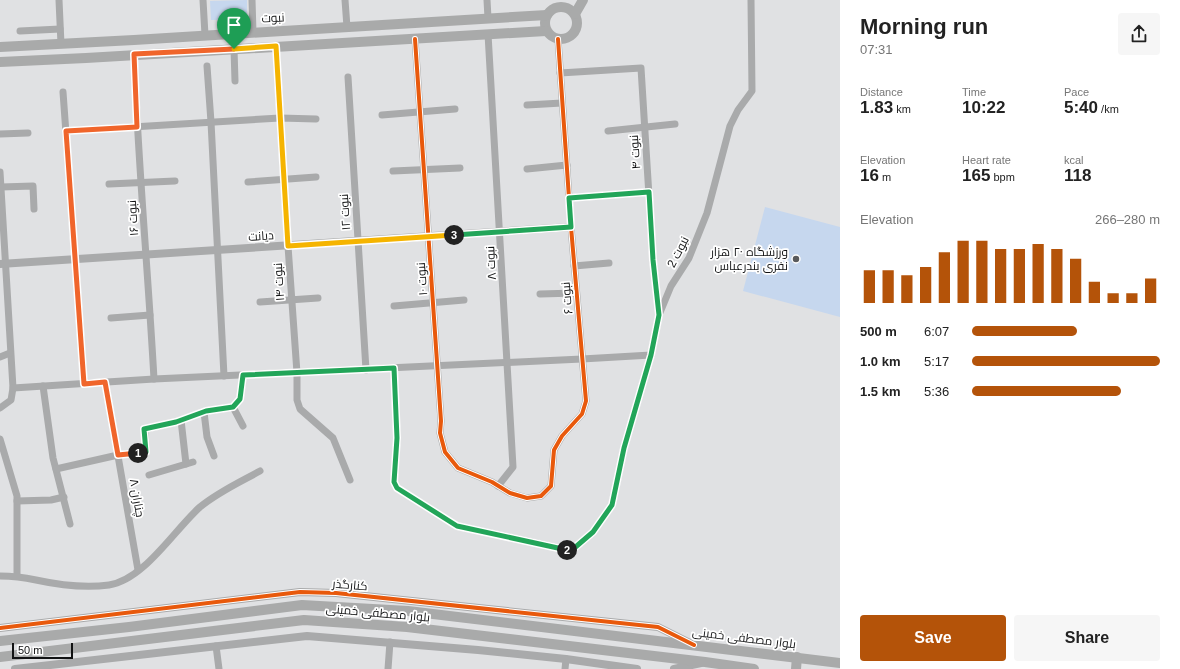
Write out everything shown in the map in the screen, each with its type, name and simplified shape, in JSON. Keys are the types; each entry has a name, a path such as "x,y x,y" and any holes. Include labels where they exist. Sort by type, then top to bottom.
{"main road":[{"path":"575,14 583,0"},
{"path":"566,3 575,14 577,26 570,37 558,39 551,36 546,31 545,24 547,15 554,8 566,3"},
{"name":"نبوت","path":"0,47 414,24 547,15"},
{"path":"414,24 415,39"},
{"path":"0,62 546,31"},
{"path":"134,40 134,54"},
{"name":"بلوار مصطفی خمینی","path":"0,641 129,627 302,605 408,611 840,663"},
{"name":"بلوار مصطفی خمینی","path":"0,657 304,620 407,628 705,662 754,669"},
{"path":"796,669 797,657"}],"street":[{"path":"59,0 61,44"},
{"path":"203,0 205,35"},
{"path":"252,0 254,32"},
{"path":"345,0 347,27"},
{"path":"487,0 488,18"},
{"name":"نبوت 2","path":"394,368 397,438 394,482 397,488 457,526 569,550 574,549 593,532 612,505 624,448 651,355 659,315 671,286 689,258 707,213 730,126 738,110 752,91 751,0"},
{"path":"20,31 60,29"},
{"name":"نبوت ۸","path":"488,34 513,467 498,486"},
{"name":"نبوت ۱۰","path":"415,39 441,421 440,433 445,452 458,468 498,486"},
{"name":"نبوت ۶","path":"498,486 510,493 527,498 541,496 551,486 554,450 562,436 582,414 586,401 576,293 558,39"},
{"name":"نبوت ۱۴","path":"276,46 297,373 297,400 300,409 333,438 350,480"},
{"path":"234,49 235,81"},
{"name":"نبوت ۱۶","path":"134,54 137,127 147,255 154,379"},
{"path":"207,66 224,376"},
{"name":"نبوت ۴","path":"560,73 641,68 653,260 659,315"},
{"name":"نبوت ۱۲","path":"348,77 366,370"},
{"path":"63,92 84,384"},
{"path":"527,105 562,103"},
{"path":"382,115 455,109"},
{"path":"66,131 280,118 316,119"},
{"path":"608,131 675,124"},
{"path":"0,134 28,133"},
{"path":"527,169 567,165"},
{"path":"393,171 460,168"},
{"path":"0,172 3,264 12,388 12,400 0,408"},
{"path":"248,182 316,177"},
{"path":"109,184 174,181"},
{"path":"1,187 33,186 34,209"},
{"path":"569,198 649,192"},
{"name":"دیانت","path":"3,264 571,227"},
{"path":"574,266 609,263"},
{"path":"540,294 576,293"},
{"path":"260,302 292,301 318,298"},
{"path":"394,306 464,300"},
{"path":"111,318 150,315"},
{"path":"0,357 10,353"},
{"path":"12,388 154,379 366,370 651,355"},
{"path":"56,469 118,455 146,452 144,429 181,420 204,412 233,407 240,399 243,375"},
{"name":"چناران ۸","path":"105,382 138,570"},
{"path":"43,386 53,458 70,524"},
{"path":"233,407 243,426"},
{"path":"204,412 207,438 214,456"},
{"path":"149,475 190,463 181,420"},
{"path":"0,439 17,496 17,576"},
{"path":"0,576 17,576 73,585 110,585 125,579 151,561 182,525 201,507 218,495 260,471"},
{"path":"17,501 51,500 64,497"},
{"name":"کنارگذر","path":"0,628 300,592 336,593 658,627 694,645"},
{"path":"15,669 308,636 390,642 566,659 636,669"},
{"path":"388,669 390,642"},
{"path":"216,646 220,669"},
{"path":"565,669 566,659"},
{"path":"674,669 705,662"}],"shaded area":[{"path":"247,0 247,19 211,20 210,1"},
{"name":"ورزشگاه ۲۰ هزار نفری بندرعباس","path":"765,207 840,227 840,317 743,291"}],"cycle path":[{"path":"415,39 441,421 440,433 445,452 458,468 492,482 510,493 527,498 541,496 551,486 554,450 562,436 582,414 586,401 571,227 558,39"},
{"path":"0,628 300,592 336,593 658,627 694,645"}],"place":[{"name":"ورزشگاه ۲۰ هزار نفری بندرعباس","path":"796,259"}],"route":[{"path":"276,46 288,246 571,227 569,198 649,192 653,260 659,315 651,355 624,448 612,505 593,532 572,550 457,526 394,485 397,438 394,368 243,375 240,399 233,407 206,411 176,422 144,429 146,452 118,455 105,382 84,384 66,131 137,127 134,54 234,49 276,46"}]}
